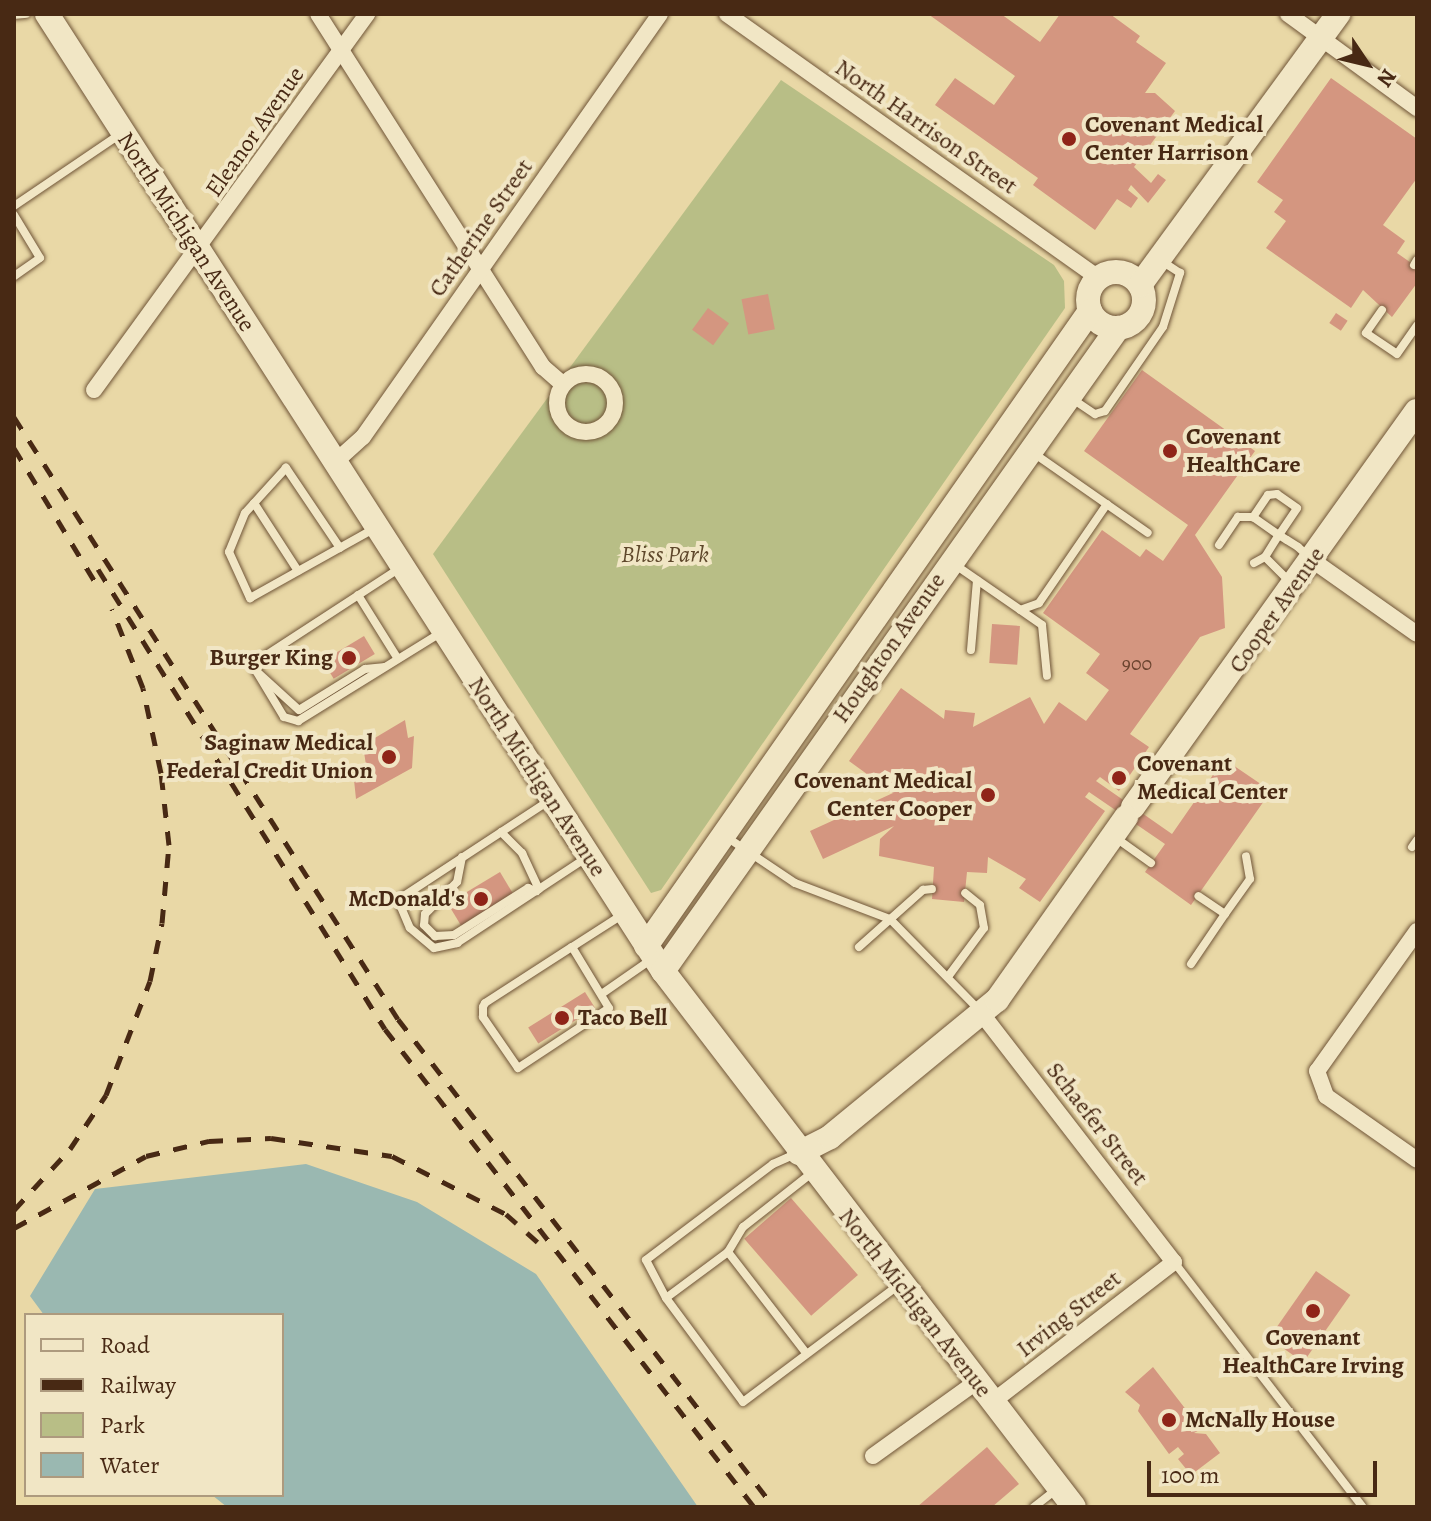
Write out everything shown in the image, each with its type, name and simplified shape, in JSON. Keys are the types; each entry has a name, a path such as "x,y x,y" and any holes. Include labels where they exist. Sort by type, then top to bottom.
{"street":[{"name":"North Michigan Avenue","path":"47,14 654,958 806,1162 1074,1507"},
{"path":"318,14 543,367 560,382"},
{"name":"Eleanor Avenue","path":"94,390 367,14"},
{"name":"Catherine Street","path":"334,463 363,437 660,14"},
{"name":"North Harrison Street","path":"727,14 1098,278"},
{"path":"1288,14 1417,108"},
{"path":"1140,285 1170,266 1338,14"},
{"path":"1114,272 1140,285 1139,317 1118,328 1097,321 1090,311 1098,278 1114,272"},
{"name":"Houghton Avenue","path":"654,958 724,836 1090,311"},
{"name":"Houghton Avenue","path":"654,958 747,852 1066,395 1118,328"},
{"name":"Cooper Avenue","path":"806,1162 830,1137 982,1014 1019,972 1417,411"},
{"path":"1312,560 1417,634"},
{"path":"1417,931 1317,1071 1326,1096 1417,1160"},
{"name":"Schaefer Street","path":"982,1014 1174,1262"},
{"name":"Irving Street","path":"992,1402 1174,1262"},
{"path":"873,1456 976,1382"}],"lane":[{"path":"14,15 26,14"},
{"path":"14,206 123,132"},
{"path":"14,215 40,258 16,271"},
{"path":"1066,395 1095,414 1105,411 1170,316 1170,266"},
{"path":"1382,310 1366,333 1397,354 1417,325"},
{"path":"1028,449 1148,533"},
{"path":"340,548 286,468 254,503 229,552 250,598 340,548 375,528"},
{"path":"1253,517 1268,495 1277,494 1297,508 1265,557 1254,563"},
{"path":"254,503 298,571"},
{"path":"1020,610 1039,603 1107,504"},
{"path":"1219,545 1238,517 1253,517 1312,560"},
{"path":"1265,557 1295,585"},
{"path":"950,562 1042,625 1047,676"},
{"path":"401,567 255,669 284,717 298,721 442,632"},
{"path":"971,650 977,580"},
{"path":"358,595 398,659"},
{"path":"551,799 398,900 410,928 434,948 457,943 588,856"},
{"path":"1124,820 1151,863"},
{"path":"501,832 522,853 537,890"},
{"path":"724,836 795,883 890,919 950,974 982,1014"},
{"path":"1191,964 1250,879 1246,856"},
{"path":"462,857 457,882 425,914 424,925 435,936 454,935 528,888 537,890"},
{"path":"859,947 923,890 932,889"},
{"path":"950,974 984,928 980,905 965,893"},
{"path":"1198,896 1225,914"},
{"path":"572,947 603,993 606,1013 523,1069 514,1066 483,1017 485,1003 572,947 625,913"},
{"path":"603,993 654,958"},
{"path":"666,1298 728,1252 743,1227 806,1162"},
{"path":"806,1162 773,1164 646,1260 666,1298 743,1402 900,1284"},
{"path":"728,1252 806,1353"},
{"path":"1174,1262 1363,1507"},
{"path":"1034,1507 1058,1487"}],"green space":[{"name":"Bliss Park","path":"781,80 1054,265 1064,281 1065,308 661,890 651,893 433,554"}],"water":[{"path":"306,1164 417,1202 536,1274 698,1507 227,1507 214,1497 284,1497 284,1313 43,1313 30,1296 95,1189"}],"building":[{"name":"Covenant Medical Center Harrison","path":"928,14 1001,14 1040,42 1060,14 1110,14 1140,36 1136,42 1166,63 1145,93 1155,93 1175,111 1134,167 1151,183 1158,174 1166,180 1148,203 1131,185 1128,190 1138,198 1131,208 1117,199 1095,230 1033,185 1038,178 935,105 955,78 994,105 1015,76"},
{"path":"1331,78 1417,139 1417,178 1383,225 1405,241 1397,253 1417,267 1417,283 1392,317 1363,290 1351,308 1266,248 1286,221 1274,212 1283,200 1257,182"},
{"path":"768,294 775,329 748,334 741,299"},
{"path":"708,308 729,323 713,345 692,330"},
{"path":"1336,313 1348,321 1341,331 1329,323"},
{"path":"1142,370 1255,451 1195,535 1222,577 1225,628 1200,637 1130,734 1149,747 1119,791 1100,777 1096,781 1172,834 1224,759 1271,791 1191,905 1145,872 1165,844 1089,792 1085,797 1105,811 1040,902 1019,888 1026,879 988,857 987,873 967,872 964,902 932,899 934,867 879,856 880,839 894,826 823,859 810,831 893,793 849,761 901,688 944,719 945,710 975,713 973,727 1030,697 1044,724 1059,702 1086,721 1109,690 1086,673 1100,654 1043,613 1102,530 1140,557 1146,549 1163,561 1188,525 1084,451"},
{"path":"992,624 1020,626 1017,665 989,663"},
{"name":"Burger King","path":"364,636 375,654 334,679 323,661"},
{"name":"Saginaw Medical Federal Credit Union","path":"405,720 408,738 414,736 412,768 356,799 354,780 367,772 363,745"},
{"name":"McDonald's","path":"500,872 514,895 462,927 448,903"},
{"name":"Taco Bell","path":"585,992 595,1008 538,1044 528,1028"},
{"path":"791,1198 858,1275 811,1316 744,1239"},
{"name":"Covenant HealthCare Irving","path":"1316,1271 1350,1295 1303,1362 1269,1338"},
{"name":"McNally House","path":"1153,1367 1201,1429 1194,1433 1206,1434 1220,1453 1191,1475 1178,1459 1184,1454 1178,1447 1169,1454 1138,1411 1140,1405 1125,1392"},
{"path":"987,1447 1019,1484 992,1507 917,1507"}],"railway":[{"path":"14,417 398,1019 774,1507"},
{"path":"14,448 97,585"},
{"path":"98,569 385,1029 754,1507"},
{"path":"14,1210 70,1149 106,1095 150,981 162,923 169,845 161,773 143,688 112,609"},
{"path":"14,1228 146,1156 209,1141 271,1138 392,1156 506,1214 542,1246"}],"place":[{"name":"Covenant Medical Center Harrison","path":"1069,139"},
{"name":"Covenant HealthCare","path":"1170,451"},
{"name":"Burger King","path":"349,658"},
{"name":"Saginaw Medical Federal Credit Union","path":"389,757"},
{"name":"Covenant Medical Center","path":"1119,778"},
{"name":"Covenant Medical Center Cooper","path":"988,795"},
{"name":"McDonald's","path":"481,899"},
{"name":"Taco Bell","path":"562,1018"},
{"name":"Covenant HealthCare Irving","path":"1313,1311"},
{"name":"McNally House","path":"1169,1420"}]}
